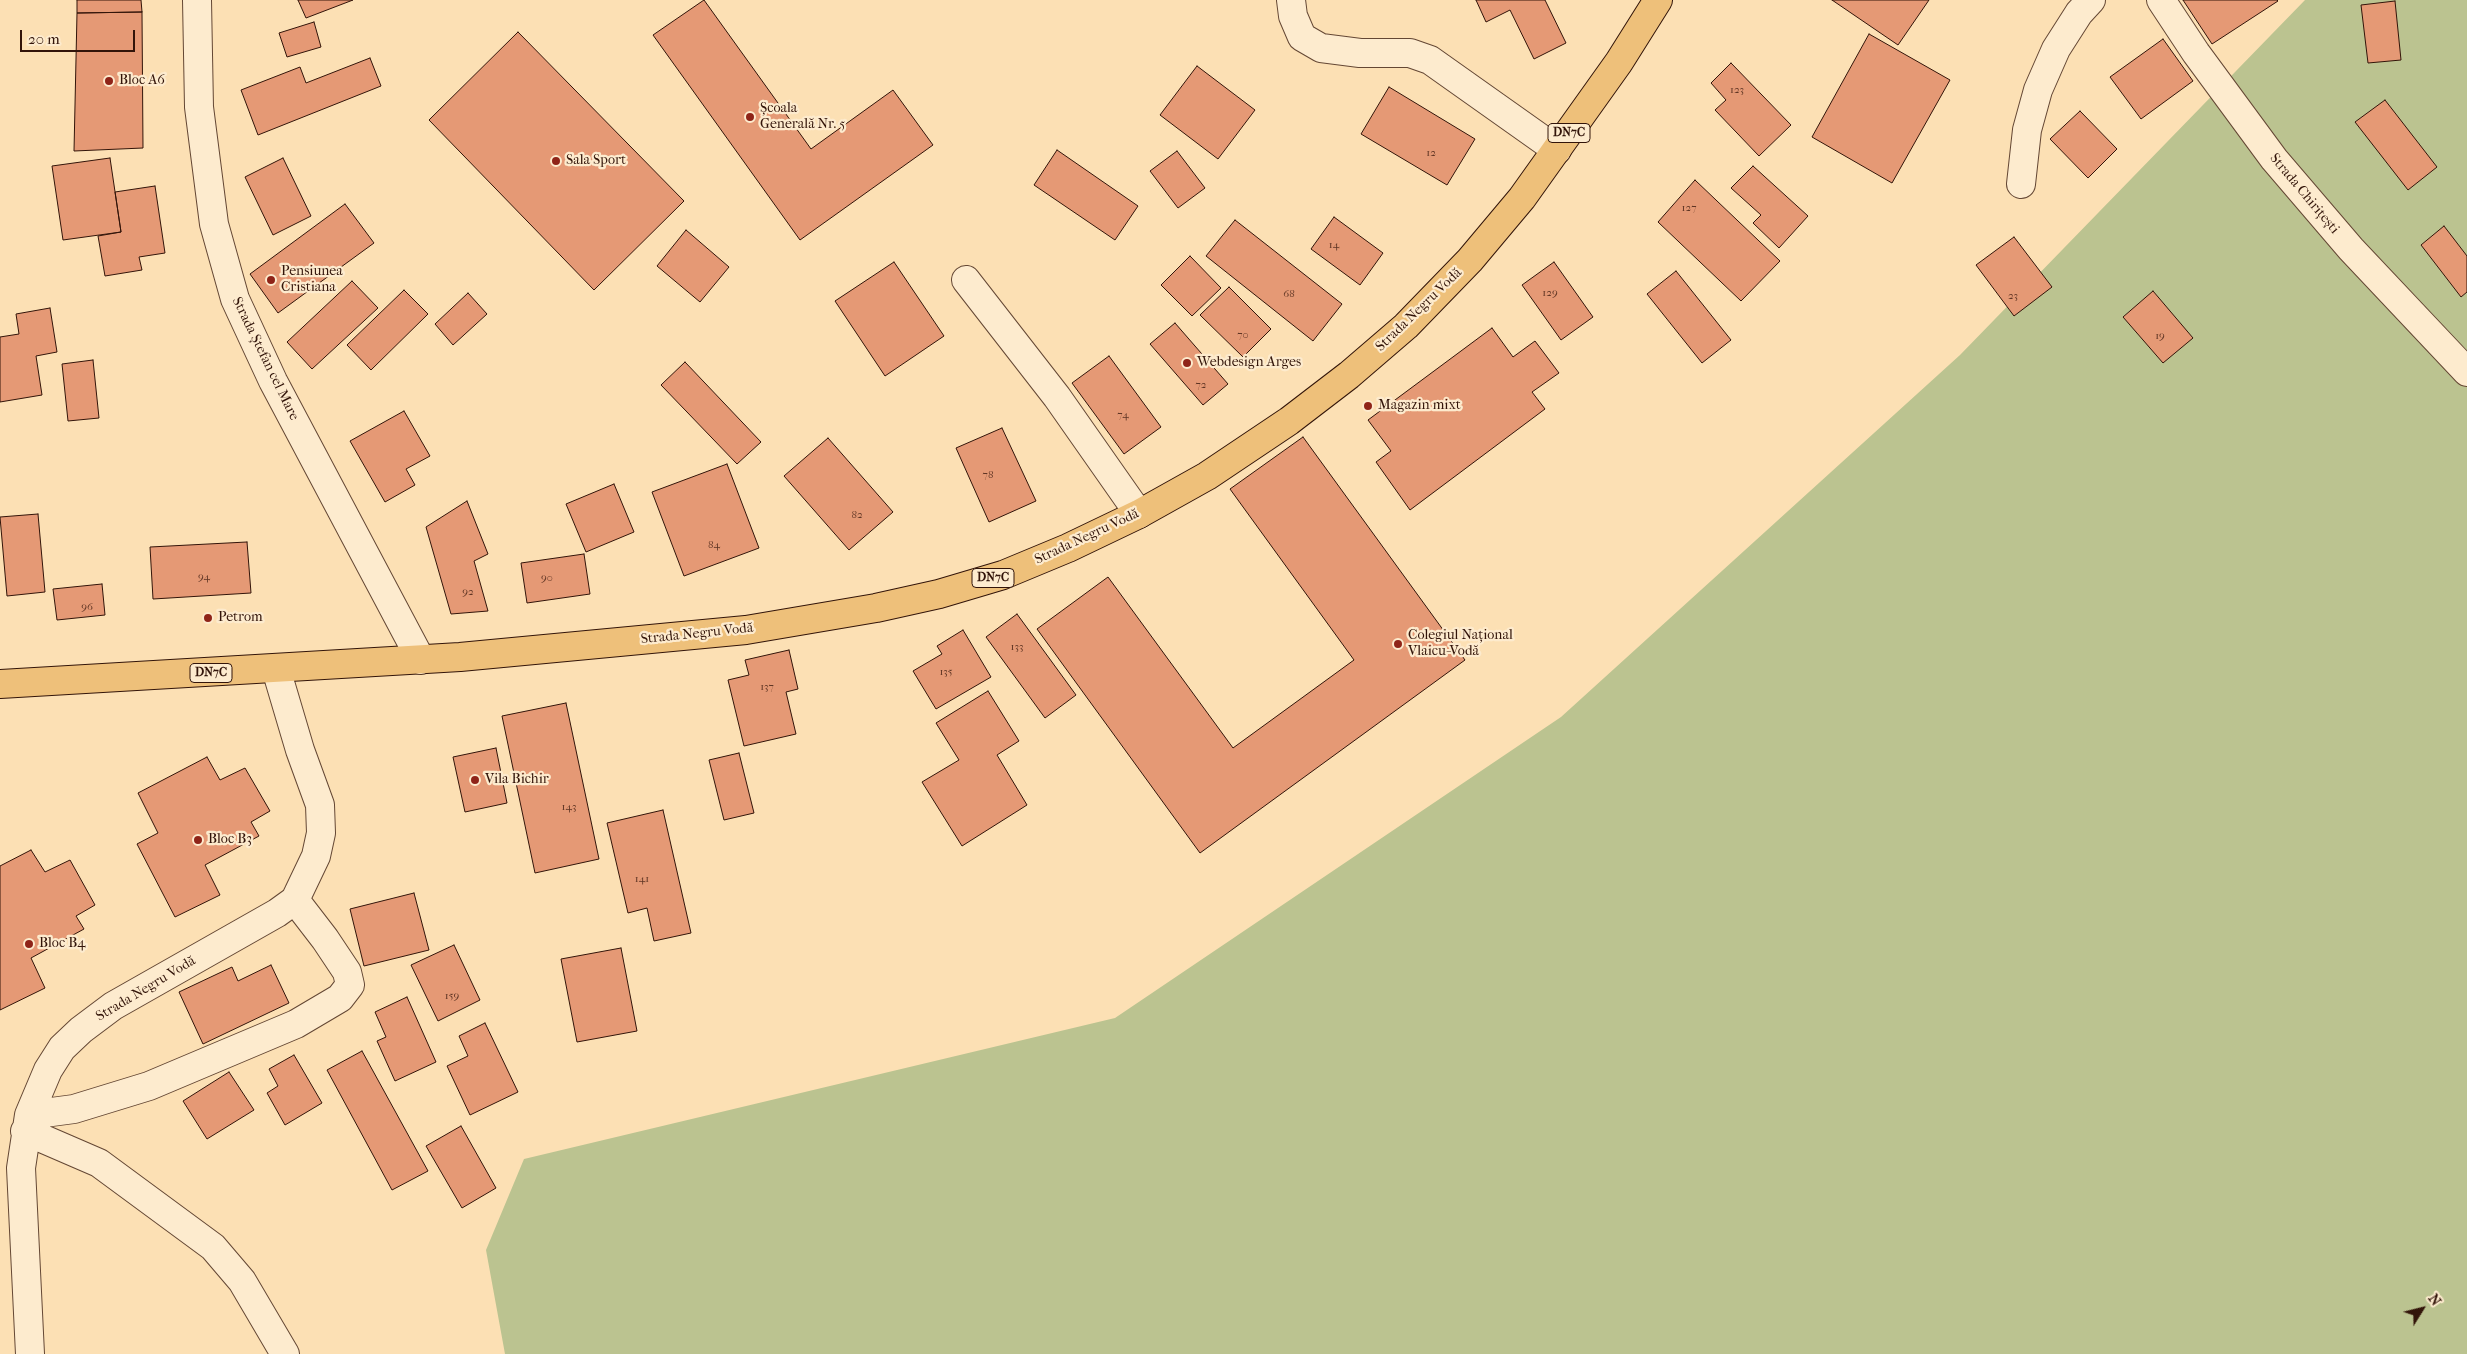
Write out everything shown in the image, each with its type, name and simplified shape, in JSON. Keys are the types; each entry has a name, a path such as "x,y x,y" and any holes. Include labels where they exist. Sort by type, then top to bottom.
{"main road":[{"name":"Strada Negru Vodă","path":"0,684 421,660 746,630 876,608 939,594 1003,575 1068,548 1139,514 1207,476 1289,422 1349,375 1406,326 1470,260 1522,198 1619,62 1658,0"}],"street":[{"name":"Strada Ștefan cel Mare","path":"197,0 199,108 214,224 235,299 273,381 421,660"},
{"path":"1290,0 1292,16 1302,37 1321,48 1360,53 1410,53 1430,60 1557,150"},
{"path":"2021,184 2027,130 2038,90 2056,49 2079,13 2091,0"},
{"name":"Strada Chirițești","path":"2162,0 2196,52 2274,158 2351,249 2467,372"},
{"path":"966,280 1056,397 1139,514"},
{"name":"Strada Negru Vodă","path":"30,1354 21,1168 27,1123 48,1070 62,1048 81,1030 113,1006 277,913 295,900 316,856 321,833 320,805 300,750 276,668"},
{"path":"27,1123 149,1086 296,1024 340,998 350,985 347,972 295,900"},
{"path":"27,1123 99,1163 213,1247 242,1281 285,1354"}],"green space":[{"path":"2305,0 2467,0 2467,1354 505,1354 486,1250 524,1159 1115,1018 1561,717 1960,355"}],"building":[{"path":"77,0 141,0 142,12 77,13"},
{"path":"298,0 353,0 306,18"},
{"name":"Școala Generală Nr. 5","path":"704,0 811,149 893,90 933,145 800,240 653,35"},
{"path":"1476,0 1545,0 1566,43 1534,59 1510,10 1486,22"},
{"path":"1832,0 1929,0 1898,45"},
{"path":"2183,0 2277,0 2278,1 2212,44"},
{"path":"2395,1 2401,60 2368,63 2361,5"},
{"name":"Bloc A6","path":"142,12 143,148 74,151 77,13"},
{"path":"314,22 321,47 287,57 279,33"},
{"name":"Sala Sport","path":"518,32 684,201 594,290 429,120"},
{"path":"1869,34 1950,80 1892,183 1812,137"},
{"path":"2163,39 2193,81 2141,119 2110,77"},
{"path":"370,58 381,86 258,135 241,90 300,67 306,83"},
{"path":"1731,63 1791,125 1759,156 1715,110 1726,100 1711,83"},
{"path":"1197,66 1255,110 1218,159 1160,115"},
{"path":"1389,87 1475,139 1447,185 1361,134"},
{"path":"2385,100 2437,167 2408,190 2355,122"},
{"path":"2080,111 2117,149 2088,178 2050,139"},
{"path":"1057,150 1138,206 1115,240 1034,185"},
{"path":"1177,151 1205,188 1178,208 1150,171"},
{"path":"110,158 121,232 63,240 52,166"},
{"path":"283,158 311,216 273,235 245,177"},
{"path":"1753,166 1808,216 1779,248 1753,223 1761,215 1731,188"},
{"path":"1695,180 1780,261 1741,301 1658,222"},
{"path":"155,186 165,253 139,257 142,270 105,276 98,236 121,232 115,192"},
{"path":"345,204 374,243 278,313 250,274"},
{"path":"1334,217 1383,253 1360,285 1311,249"},
{"path":"1235,220 1342,304 1313,341 1206,256"},
{"path":"2444,226 2467,256 2467,292 2461,297 2421,245"},
{"path":"686,230 729,267 700,302 657,266"},
{"path":"2014,237 2052,287 2014,316 1976,265"},
{"path":"1190,256 1221,288 1192,316 1161,285"},
{"path":"894,262 944,336 885,376 835,301"},
{"path":"1554,262 1593,317 1561,340 1522,285"},
{"path":"1676,271 1731,340 1702,363 1647,294"},
{"path":"352,281 378,308 312,369 287,342"},
{"path":"1229,287 1271,329 1243,357 1200,315"},
{"path":"404,290 428,314 371,370 347,345"},
{"path":"2153,291 2193,338 2163,363 2123,317"},
{"path":"468,293 487,314 453,345 435,324"},
{"path":"50,308 57,352 36,356 42,395 0,402 0,337 19,334 16,314"},
{"path":"1175,323 1228,384 1203,405 1150,344"},
{"path":"1492,328 1513,357 1535,341 1559,373 1532,392 1545,409 1410,510 1376,462 1391,451 1368,420"},
{"path":"1109,356 1161,427 1124,454 1072,383"},
{"path":"93,360 99,418 68,421 62,364"},
{"path":"685,362 761,442 737,464 661,385"},
{"path":"404,411 430,456 406,469 415,485 385,502 350,441"},
{"path":"1002,428 1036,501 989,522 956,448"},
{"name":"Colegiul Național Vlaicu-Vodă","path":"1303,437 1465,660 1200,853 1037,629 1108,577 1233,748 1354,660 1230,489"},
{"path":"828,438 893,512 849,550 784,476"},
{"path":"727,464 759,548 684,576 652,492"},
{"path":"614,484 634,532 586,552 566,504"},
{"path":"467,501 488,554 474,561 488,611 451,614 426,527"},
{"path":"38,514 45,592 7,596 0,517"},
{"path":"247,542 251,593 153,599 150,547"},
{"path":"584,554 590,594 527,603 521,563"},
{"path":"102,584 105,615 57,620 53,589"},
{"path":"1017,614 1076,695 1045,718 986,637"},
{"path":"963,630 991,677 936,709 913,671 942,654 937,646"},
{"path":"789,650 798,689 786,692 796,734 744,746 728,680 749,675 745,660"},
{"path":"988,691 1019,741 997,755 1027,805 962,846 922,782 959,760 936,723"},
{"path":"566,703 599,859 535,873 502,716"},
{"path":"496,748 507,803 465,812 453,757"},
{"path":"739,753 754,813 724,820 709,760"},
{"name":"Bloc B3","path":"207,757 220,780 245,768 270,811 251,822 259,836 205,865 220,895 175,917 137,844 158,833 138,793"},
{"path":"663,810 691,933 654,941 647,908 628,913 607,823"},
{"name":"Bloc B4","path":"31,850 45,872 70,860 95,905 76,916 84,929 31,958 45,988 0,1010 0,866"},
{"path":"414,893 429,950 364,966 350,909"},
{"path":"454,945 480,1000 438,1021 411,965"},
{"path":"621,948 637,1031 577,1042 561,959"},
{"path":"271,965 289,1003 203,1044 179,992 232,967 238,981"},
{"path":"407,997 436,1062 395,1081 377,1041 386,1037 375,1012"},
{"path":"485,1023 518,1092 470,1115 447,1066 468,1056 459,1036"},
{"path":"362,1051 428,1171 392,1190 327,1070"},
{"path":"294,1055 322,1103 285,1125 267,1093 278,1086 269,1069"},
{"path":"229,1072 254,1110 207,1139 183,1101"},
{"path":"461,1126 496,1188 462,1208 426,1146"}],"place":[{"name":"Bloc A6","path":"109,81"},
{"name":"Școala Generală Nr. 5","path":"750,117"},
{"name":"Sala Sport","path":"556,161"},
{"name":"Pensiunea Cristiana","path":"271,280"},
{"name":"Webdesign Arges","path":"1187,363"},
{"name":"Magazin mixt","path":"1368,406"},
{"name":"Petrom","path":"208,618"},
{"name":"Colegiul Național Vlaicu-Vodă","path":"1398,644"},
{"name":"Vila Bichir","path":"475,780"},
{"name":"Bloc B3","path":"198,840"},
{"name":"Bloc B4","path":"29,944"}]}
